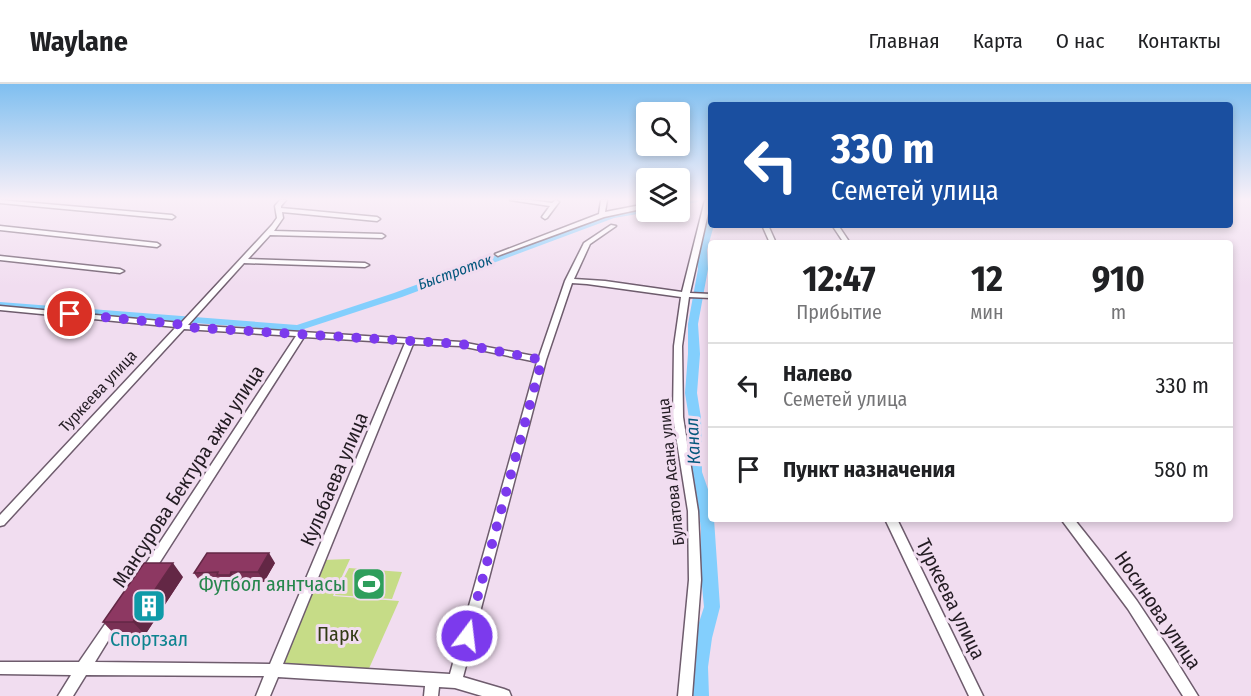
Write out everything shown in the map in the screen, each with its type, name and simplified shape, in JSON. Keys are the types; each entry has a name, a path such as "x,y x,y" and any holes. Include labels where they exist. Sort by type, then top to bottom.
{"street":[{"path":"5,229 157,245"},
{"name":"Туркеева улица","path":"0,522 271,229"},
{"path":"498,254 566,229"},
{"path":"455,681 542,360 569,281 587,243 609,229"},
{"name":"Булатова Асана улица","path":"685,696 695,580 693,511 678,417 678,346 685,297 701,229"},
{"path":"267,233 382,236"},
{"path":"0,258 120,272"},
{"path":"241,261 365,265"},
{"path":"569,281 597,282 685,297 708,296"},
{"path":"0,308 177,324 182,327 461,344 542,360"},
{"name":"Мансурова Бектура ажы улица","path":"141,580 301,335"},
{"name":"Кульбаева улица","path":"263,696 410,342"},
{"name":"Туркеева улица","path":"892,522 976,696"},
{"name":"Носинова улица","path":"1070,522 1098,556 1153,633 1191,696"},
{"name":"Мансурова Бектура ажы улица","path":"65,696 122,610"},
{"path":"0,668 274,670 455,681 504,696"},
{"path":"432,696 433,679"}],"green space":[{"name":"Парк","path":"350,559 333,596 399,601 367,673 278,668 322,560"},
{"name":"Футбол аянтчасы","path":"349,568 402,572 392,599 335,595"}],"building":[{"path":"207,553 269,553 258,572 231,572 230,575 217,575 218,572 194,573"},
{"path":"144,563 173,563 133,622 103,622"}],"waterway":[{"name":"Быстроток","path":"0,305 298,328 398,295 578,229"},
{"name":"Канал","path":"700,696 699,667 703,638 712,607 708,565 708,529 704,498 695,472 695,418 691,393 694,354 693,324 703,269 702,250 708,229"}],"place":[{"name":"Футбол аянтчасы","path":"369,584"},
{"name":"Спортзал","path":"149,606"}],"route":[{"path":"70,314 177,324 182,327 461,344 542,360 467,636"}]}
